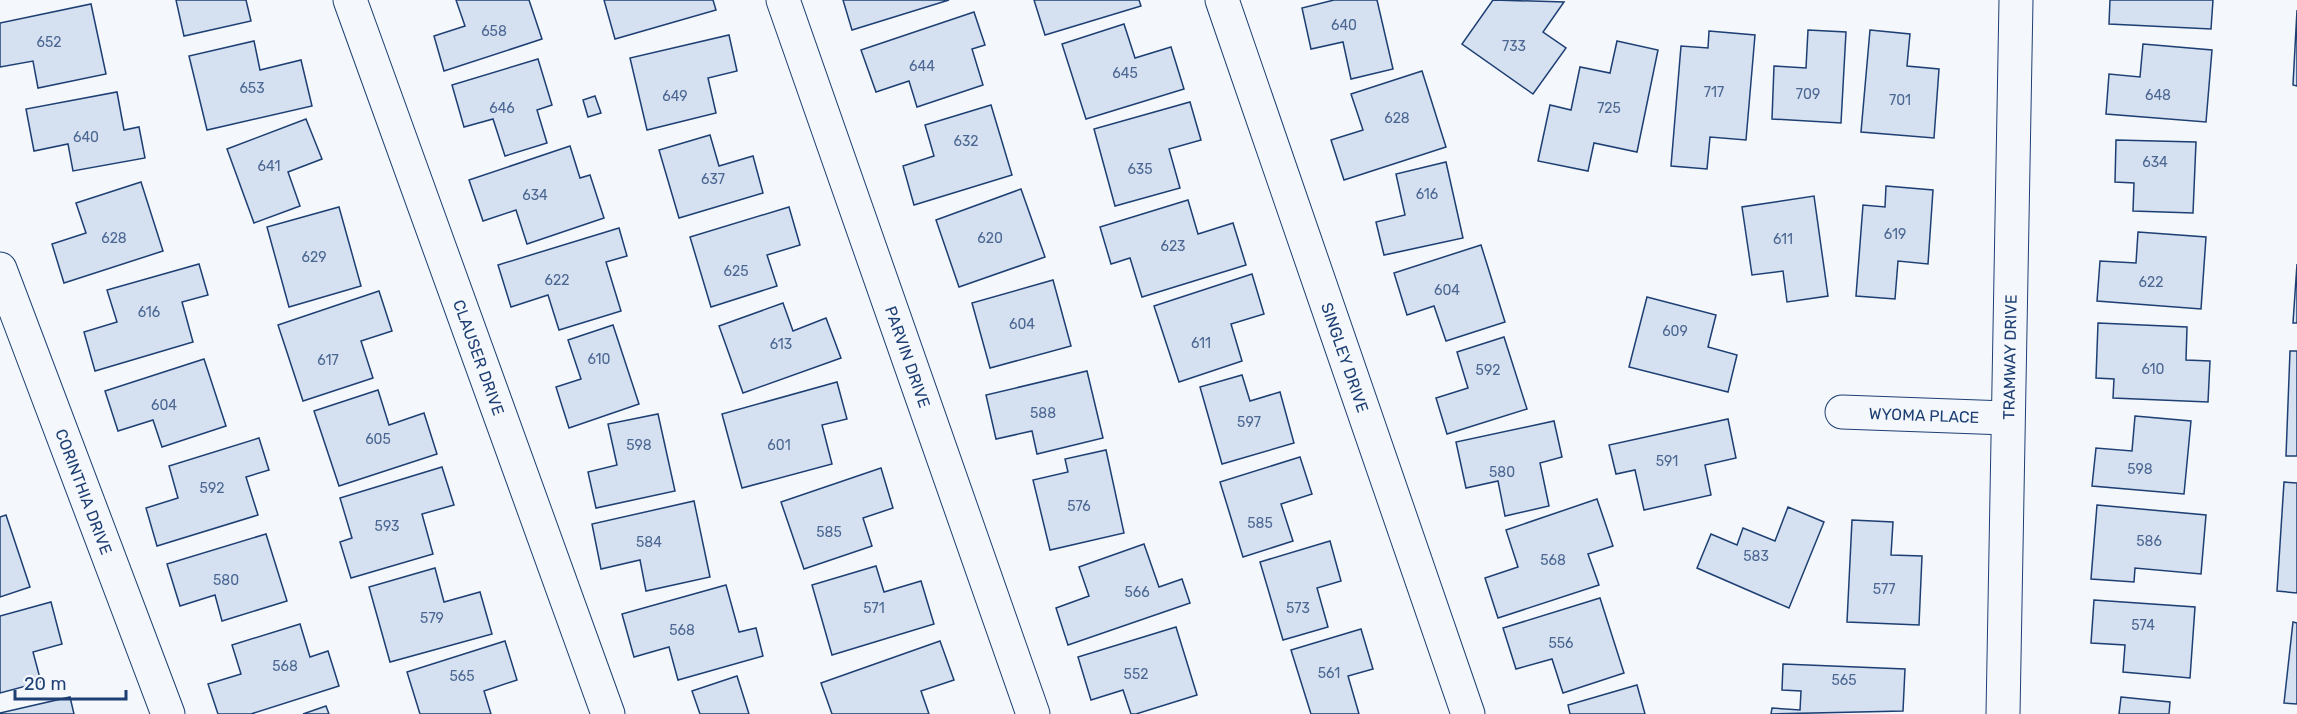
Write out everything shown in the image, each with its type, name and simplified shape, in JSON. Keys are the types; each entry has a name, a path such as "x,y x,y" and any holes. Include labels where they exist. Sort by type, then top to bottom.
{"street":[{"name":"CLAUSER DRIVE","path":"350,0 608,714"},
{"name":"PARVIN DRIVE","path":"783,0 1033,714"},
{"name":"SINGLEY DRIVE","path":"1222,0 1468,714"},
{"name":"TRAMWAY DRIVE","path":"2003,714 2006,418 2016,0"},
{"name":"CORINTHIA DRIVE","path":"0,269 168,714"},
{"name":"WYOMA PLACE","path":"1842,412 2006,418"}],"building":[{"path":"176,0 246,0 251,21 184,36"},
{"path":"456,0 529,0 542,39 444,71 434,36 465,26"},
{"path":"604,0 713,0 716,10 615,39"},
{"path":"843,0 949,0 852,30"},
{"path":"1034,0 1139,0 1141,6 1045,35"},
{"path":"1334,0 1377,0 1393,69 1351,79 1343,42 1311,49 1302,8"},
{"path":"1493,0 1564,2 1543,32 1566,48 1533,94 1462,44"},
{"path":"2110,0 2213,0 2211,29 2109,24"},
{"path":"91,4 106,74 38,88 33,61 0,67 0,23"},
{"path":"2297,10 2297,86 2293,85"},
{"path":"974,12 985,45 972,49 983,85 917,107 909,81 876,92 861,50"},
{"path":"1124,24 1135,58 1171,47 1184,89 1086,119 1062,44"},
{"path":"1808,30 1846,32 1841,123 1772,119 1774,66 1806,68"},
{"path":"1870,30 1910,34 1907,66 1939,69 1934,138 1861,132"},
{"path":"1709,31 1755,35 1746,140 1710,137 1707,169 1671,166 1681,46 1708,48"},
{"path":"729,35 737,71 708,78 716,113 647,130 630,58"},
{"path":"254,41 260,70 301,60 312,106 207,130 189,56"},
{"path":"1617,41 1658,50 1637,152 1594,143 1588,171 1538,161 1550,105 1571,110 1580,67 1610,73"},
{"path":"2143,44 2212,50 2206,122 2106,114 2109,74 2140,77"},
{"path":"538,59 552,105 537,110 547,143 505,156 493,119 464,127 452,85"},
{"path":"1422,71 1446,147 1344,180 1331,140 1363,130 1351,94"},
{"path":"117,92 124,130 139,127 145,158 73,171 68,144 34,151 26,109"},
{"path":"595,96 601,113 588,117 583,100"},
{"path":"1190,102 1201,140 1169,149 1180,188 1115,206 1094,129"},
{"path":"991,105 1012,175 914,205 903,166 934,156 925,125"},
{"path":"306,119 322,159 288,172 300,206 254,223 227,149"},
{"path":"710,135 719,166 753,156 763,193 679,218 659,150"},
{"path":"2116,140 2196,142 2193,213 2133,211 2134,183 2115,182"},
{"path":"570,146 580,178 590,175 604,218 527,244 516,210 483,221 469,180"},
{"path":"1446,162 1463,238 1384,255 1376,222 1405,215 1396,174"},
{"path":"141,182 163,251 64,283 52,244 86,233 76,203"},
{"path":"1886,186 1933,190 1928,264 1898,261 1895,299 1856,296 1863,205 1885,207"},
{"path":"1021,189 1045,257 959,287 936,220"},
{"path":"1814,196 1828,296 1787,302 1783,271 1752,275 1742,207"},
{"path":"1188,200 1198,234 1233,223 1246,265 1142,297 1130,258 1111,264 1100,227"},
{"path":"339,207 361,286 289,307 267,227"},
{"path":"789,207 800,245 767,255 777,286 711,307 690,237"},
{"path":"619,228 627,256 606,262 621,311 559,330 548,295 511,307 498,265"},
{"path":"2138,232 2206,237 2201,309 2097,301 2100,261 2136,263"},
{"path":"1481,245 1505,322 1446,341 1434,306 1407,315 1394,273"},
{"path":"199,264 208,295 182,302 193,342 95,371 84,332 117,322 107,290"},
{"path":"2297,264 2297,323 2293,323"},
{"path":"1252,274 1264,314 1231,324 1242,361 1179,382 1154,306"},
{"path":"1053,280 1071,346 990,368 972,303"},
{"path":"379,291 392,331 361,341 373,378 303,401 278,325"},
{"path":"1647,297 1716,315 1708,347 1737,355 1728,392 1629,367"},
{"path":"783,303 793,331 826,318 841,358 743,393 719,326"},
{"path":"2098,323 2187,327 2186,360 2210,361 2208,402 2113,398 2114,379 2096,378"},
{"path":"613,325 639,404 569,428 556,387 581,379 568,340"},
{"path":"1504,337 1527,409 1447,434 1436,398 1468,388 1457,352"},
{"path":"2290,351 2297,351 2297,456 2286,456"},
{"path":"204,359 226,426 162,447 153,420 118,431 105,391"},
{"path":"1087,371 1103,438 1037,454 1032,431 996,439 986,395"},
{"path":"1242,375 1250,401 1280,392 1294,443 1222,464 1200,387"},
{"path":"837,382 847,419 822,425 832,464 742,488 722,414"},
{"path":"378,390 389,425 424,413 437,454 339,486 314,411"},
{"path":"658,414 675,491 596,508 588,472 617,465 608,424"},
{"path":"2135,416 2191,421 2184,494 2092,486 2096,448 2132,451"},
{"path":"1728,419 1736,458 1705,465 1711,495 1644,510 1635,470 1616,474 1609,445"},
{"path":"1554,421 1562,457 1540,463 1549,506 1505,516 1498,481 1466,488 1456,442"},
{"path":"259,438 269,470 246,477 258,515 157,546 146,508 178,498 169,466"},
{"path":"1106,450 1124,533 1050,550 1033,480 1068,472 1065,459"},
{"path":"1300,457 1312,494 1281,504 1293,541 1243,557 1220,482"},
{"path":"442,467 454,505 422,514 433,554 351,578 340,542 352,538 340,498"},
{"path":"881,468 893,508 863,518 872,546 804,569 781,502"},
{"path":"2284,482 2297,483 2297,593 2277,591"},
{"path":"1597,499 1613,546 1588,554 1599,585 1498,618 1485,578 1518,567 1506,530"},
{"path":"694,501 710,577 646,591 640,560 601,569 592,524"},
{"path":"2097,505 2206,515 2201,574 2135,568 2134,582 2091,579"},
{"path":"1788,507 1824,522 1789,608 1697,568 1711,534 1737,545 1743,528 1775,541"},
{"path":"6,515 30,587 0,597 0,517"},
{"path":"1852,520 1893,522 1891,555 1922,556 1919,625 1847,622"},
{"path":"266,534 287,601 222,621 215,595 180,606 167,564"},
{"path":"1330,541 1341,581 1317,588 1328,627 1283,640 1260,562"},
{"path":"1144,544 1159,587 1182,579 1190,603 1068,645 1056,608 1089,596 1079,567"},
{"path":"876,566 884,592 921,581 934,624 832,655 812,585"},
{"path":"435,568 444,602 480,592 492,634 390,662 369,587"},
{"path":"726,585 739,632 756,628 763,656 678,680 669,647 634,657 622,614"},
{"path":"1600,598 1624,673 1563,693 1552,659 1516,669 1503,628"},
{"path":"2094,600 2195,607 2190,678 2123,672 2125,645 2091,643"},
{"path":"51,602 62,644 33,652 41,682 0,693 0,616"},
{"path":"2293,622 2297,623 2297,704 2284,703"},
{"path":"300,624 310,657 328,651 339,686 251,714 218,714 208,684 241,674 232,645"},
{"path":"1176,627 1197,695 1136,714 1131,714 1123,690 1091,700 1078,657"},
{"path":"1361,629 1373,669 1348,676 1359,714 1311,714 1291,650"},
{"path":"505,641 517,680 484,691 491,714 420,714 407,672"},
{"path":"940,641 954,680 921,691 929,714 832,714 821,683"},
{"path":"1783,664 1905,669 1903,711 1771,714 1772,708 1800,710 1801,691 1782,690"},
{"path":"737,676 749,714 700,714 692,691"},
{"path":"1637,685 1645,714 1570,714 1568,705"},
{"path":"70,697 74,714 0,714 0,713"},
{"path":"2121,697 2170,702 2169,714 2119,714"},
{"path":"326,706 329,714 303,714"}]}
